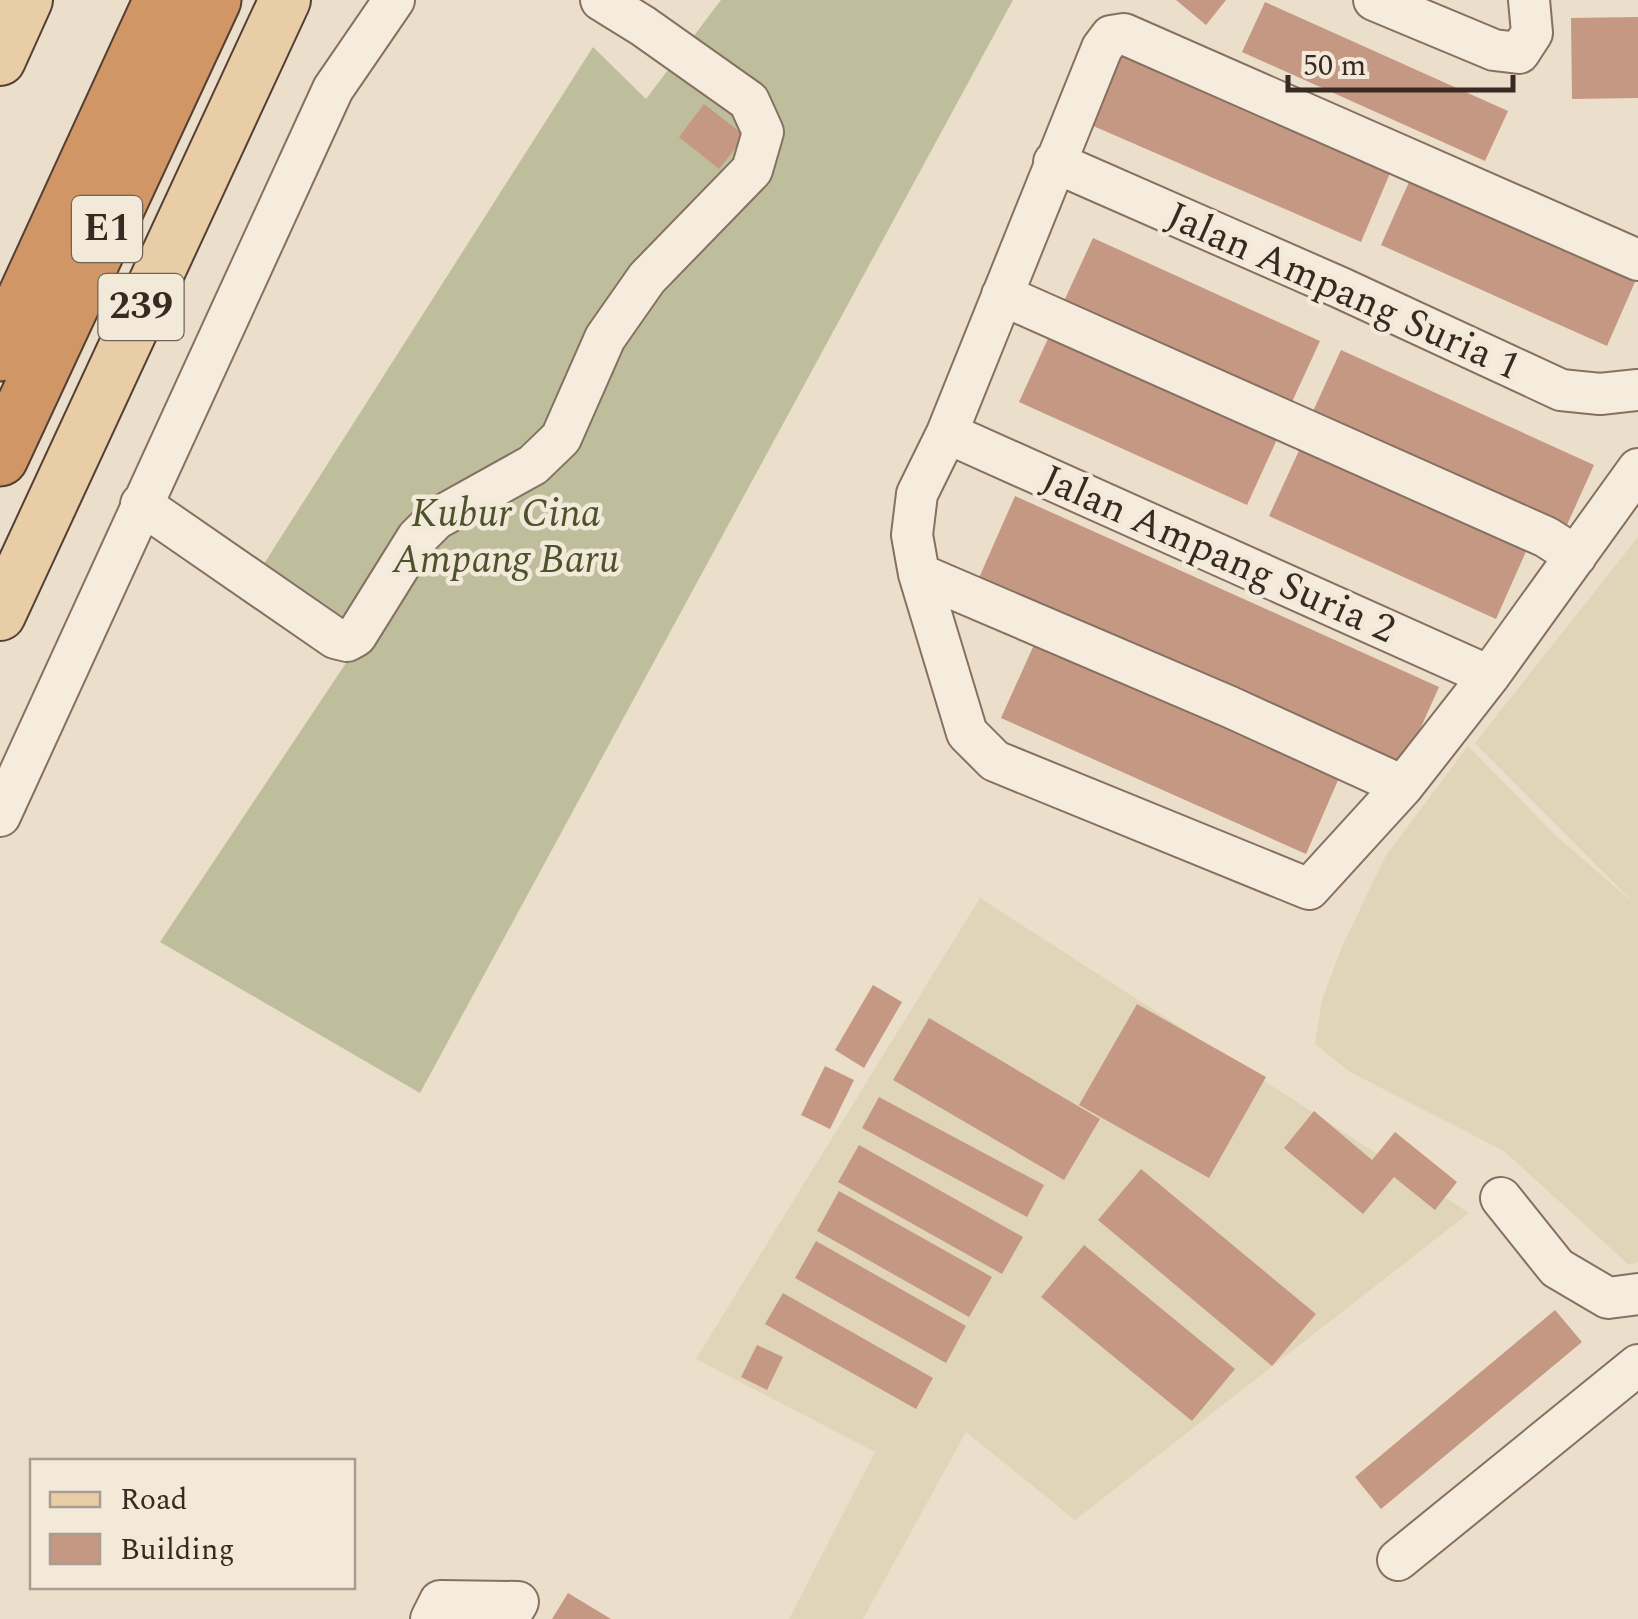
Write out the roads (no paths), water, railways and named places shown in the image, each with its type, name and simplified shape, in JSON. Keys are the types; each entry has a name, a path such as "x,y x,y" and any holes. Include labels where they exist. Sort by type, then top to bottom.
{"highway":[{"name":"E1","path":"0,352 162,0"},
{"name":"E1","path":"0,458 213,0"}],"main road":[{"path":"0,60 27,0"},
{"name":"239","path":"0,615 285,0"}],"street":[{"path":"0,816 333,89 394,0"},
{"path":"141,504 335,638 347,641 356,636 417,538 436,519 546,456 561,438 605,338 647,278 752,170 762,132 749,101 600,0"},
{"path":"1374,0 1494,50 1519,54 1532,33 1529,0"},
{"path":"1638,260 1124,34 1112,36 1102,48 1054,162 948,434 917,494 912,535 967,733 995,760 1309,890 1402,786 1489,676 1638,469"},
{"name":"Jalan Ampang Suria 1","path":"1054,162 1561,390 1600,394 1638,390"},
{"path":"1002,294 1528,529 1576,556"},
{"name":"Jalan Ampang Suria 2","path":"948,434 1489,676"},
{"path":"920,574 1230,707 1402,786"},
{"path":"1501,1198 1557,1268 1608,1298 1638,1294"},
{"path":"1398,1560 1638,1365"},
{"path":"431,1619 440,1602 518,1602 508,1619"}],"park label":[{"name":"Kubur Cina Ampang Baru","path":"506,537"}]}
